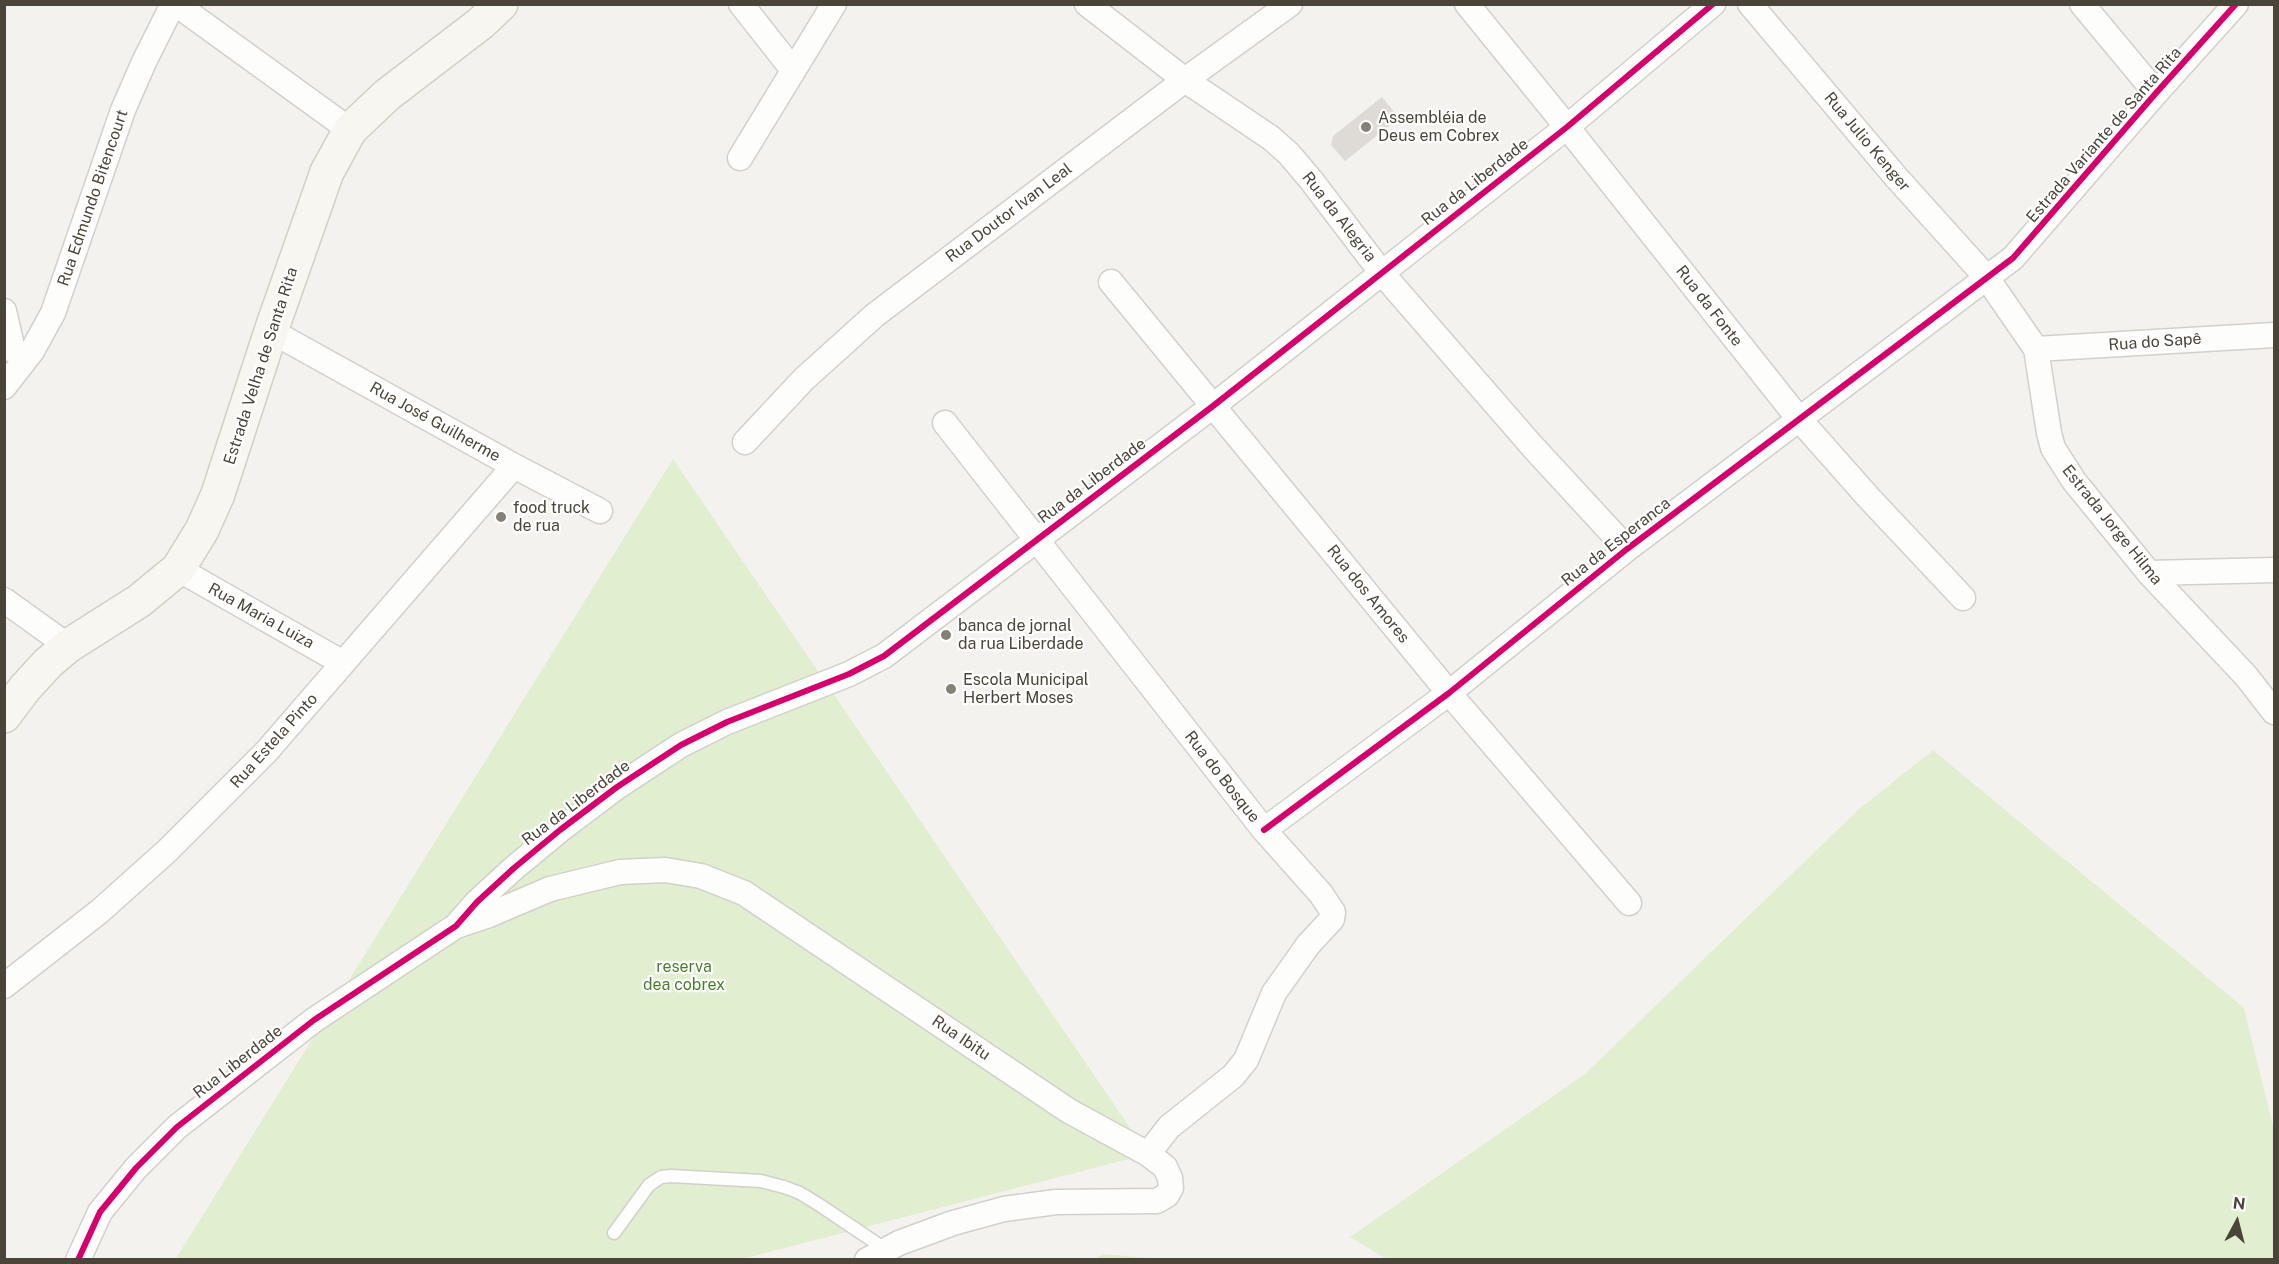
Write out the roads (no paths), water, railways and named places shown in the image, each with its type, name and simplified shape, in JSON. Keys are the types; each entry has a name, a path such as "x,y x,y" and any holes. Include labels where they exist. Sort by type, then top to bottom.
{"street":[{"path":"175,4 350,130"},
{"name":"Rua Edmundo Bitencourt","path":"4,387 16,350 53,313 123,111 144,62 175,4"},
{"name":"Estrada Velha de Santa Rita","path":"4,716 25,688 48,663 68,646 139,601 178,569 202,530 218,494 271,331 327,172 350,130 387,95 481,23 501,4"},
{"path":"741,4 793,70"},
{"path":"740,158 834,4"},
{"name":"Rua da Alegria","path":"1087,4 1185,80 1252,124 1288,154 1311,180 1381,272 1532,446 1627,549"},
{"name":"Rua Doutor Ivan Leal","path":"745,441 804,379 875,315 1185,80 1290,4"},
{"name":"Rua da Fonte","path":"1467,4 1799,419 1963,598"},
{"name":"Rua da Liberdade","path":"456,926 477,902 514,868 617,787 681,745 728,722 849,674 884,656 1213,406 1567,127 1713,4"},
{"name":"Rua Julio Kenger","path":"1750,4 1896,177 1987,278"},
{"path":"2082,4 2156,93"},
{"name":"Estrada Variante de Santa Rita","path":"1987,278 2013,258 2036,234 2073,188 2236,4"},
{"name":"Estrada Jorge Hilma","path":"1987,278 2036,349 2053,448 2074,481 2149,573 2246,676 2274,712"},
{"name":"Rua da Esperanca","path":"1264,830 1449,693 1627,549 1987,278"},
{"name":"Rua dos Amores","path":"1111,282 1449,693 1629,903"},
{"path":"4,311 16,350"},
{"name":"Rua José Guilherme","path":"271,331 600,511"},
{"name":"Rua do Sapê","path":"2036,349 2274,334"},
{"name":"Rua do Bosque","path":"945,423 1264,830 1326,899 1332,912 1332,919 1308,945 1274,993 1246,1060 1233,1076 1169,1127 1148,1154"},
{"name":"Rua Estela Pinto","path":"4,986 100,911 167,851 266,753 514,466"},
{"name":"Rua Maria Luiza","path":"178,569 344,663"},
{"path":"2149,573 2274,570"},
{"path":"4,600 68,646"},
{"name":"Rua Ibitu","path":"456,926 489,915 550,889 620,872 665,870 701,876 744,893 1069,1111 1148,1154 1165,1167 1170,1178 1171,1188 1167,1195 1157,1201 1056,1202 1004,1209 953,1223 876,1254"},
{"name":"Rua Liberdade","path":"78,1260 100,1212 136,1168 177,1127 314,1020 456,926"}],"lane":[{"path":"614,1233 649,1185 661,1177 761,1181 800,1193 821,1206 876,1254"}],"place":[{"name":"Assembléia de Deus em Cobrex","path":"1366,127"},
{"name":"food truck de rua","path":"501,517"},
{"name":"banca de jornal da rua Liberdade","path":"946,635"},
{"name":"Escola Municipal Herbert Moses","path":"951,689"}],"park label":[{"name":"reserva dea cobrex","path":"684,976"}]}
